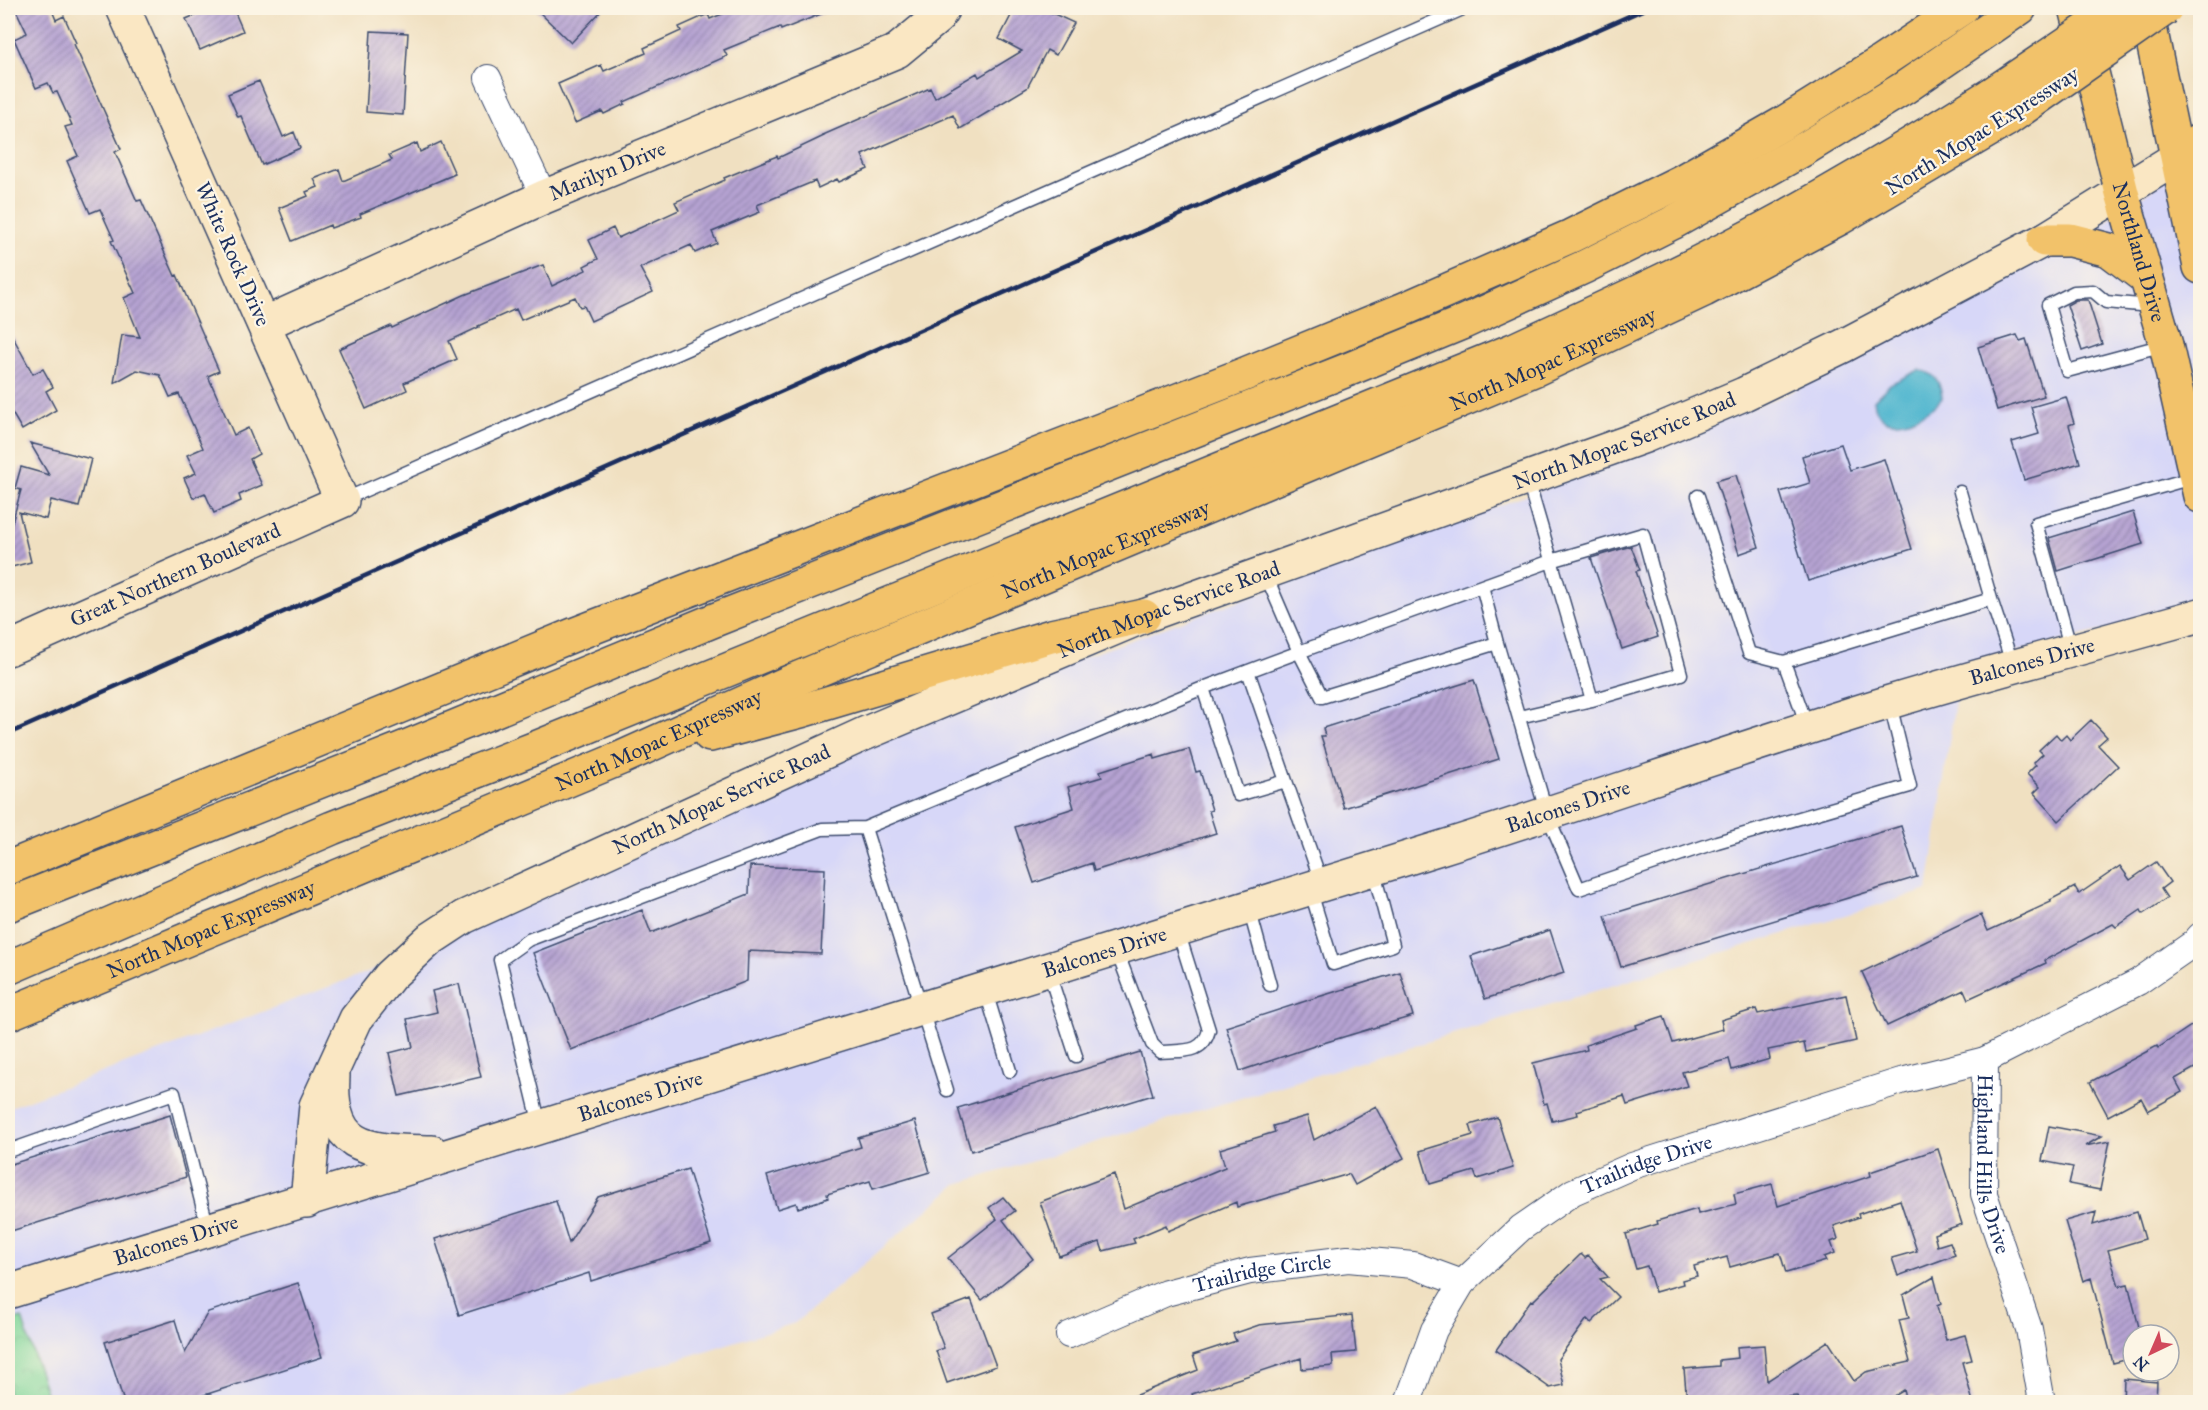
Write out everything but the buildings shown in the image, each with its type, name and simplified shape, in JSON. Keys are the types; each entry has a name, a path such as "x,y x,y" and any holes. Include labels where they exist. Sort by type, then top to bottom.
{"main road":[{"path":"8,868 573,635 1240,376 1402,310 1570,236 1682,181 1782,124 1962,8"},
{"path":"8,905 1464,322 1584,267 1672,223 1806,148 1904,88 2020,8"},
{"name":"Northland Drive","path":"2076,8 2122,193 2166,345 2198,486"},
{"path":"8,968 332,828 533,749 1513,350 1632,296 1776,223 1926,135 1999,107 2119,8"},
{"path":"2146,8 2189,149 2200,265"},
{"name":"North Mopac Expressway","path":"8,1014 621,758 794,680 1536,369 1704,290 1850,212 1999,107 2166,8"},
{"path":"2044,240 2070,240 2109,250 2150,292"},
{"path":"621,758 804,710 1051,636 1144,616"},
{"path":"205,788 568,681"},
{"path":"145,955 194,906 356,835 533,749"}],"street":[{"name":"White Rock Drive","path":"123,8 342,501"},
{"name":"Marilyn Drive","path":"264,324 544,197 897,51 937,18 943,8"},
{"path":"488,78 544,197"},
{"name":"North Mopac Service Road","path":"307,1201 316,1106 334,1063 356,1020 390,976 429,940 464,917 874,730 1144,616 1645,436 1744,394 1843,346 2044,240 2189,149"},
{"name":"Great Northern Boulevard","path":"8,649 342,501"},
{"name":"Balcones Drive","path":"8,1292 1547,814 1889,702 2200,615"},
{"name":"Highland Hills Drive","path":"2042,1402 2029,1329 1984,1194 1985,1060 2138,982 2194,943 2200,936"},
{"name":"Trailridge Drive","path":"1408,1402 1434,1330 1462,1283 1521,1228 1573,1192 1632,1166 1901,1081 1985,1060"},
{"path":"334,1063 332,1095 335,1111 343,1129 354,1141 377,1150 455,1153"},
{"name":"Trailridge Circle","path":"1069,1335 1166,1293 1250,1271 1348,1259 1413,1265 1462,1283"}],"lane":[{"path":"342,501 1465,8"},
{"path":"2150,292 2106,302 2093,291 2074,292 2048,305 2067,371 2166,345"},
{"path":"1527,478 1592,700"},
{"path":"2071,651 2036,524 2198,486"},
{"path":"1960,492 2013,668"},
{"path":"1698,496 1749,653 1784,662 1991,599"},
{"path":"540,1126 500,960 528,940 822,829 865,828 1203,688 1551,561 1643,534 1681,674 1592,700 1518,717"},
{"path":"1265,573 1299,652 1322,697 1497,643"},
{"path":"1482,586 1547,814 1579,888 1717,842 1910,786 1889,702"},
{"path":"1784,662 1808,729"},
{"path":"1248,671 1286,781 1316,886 1333,964 1393,945 1373,868"},
{"path":"1203,688 1238,795 1286,781"},
{"path":"865,828 947,1090"},
{"path":"1249,907 1270,985"},
{"path":"1116,948 1152,1044 1160,1052 1196,1049 1206,1041 1209,1030 1177,929"},
{"path":"1047,969 1076,1056"},
{"path":"985,988 1010,1071"},
{"path":"8,1151 174,1094 209,1231"}],"shaded area":[{"path":"2200,156 2200,606 1960,666 1928,890 957,1184 795,1323 541,1402 49,1402 22,1319 8,1322 8,1108 363,974 490,921 842,759 1038,674 1547,488 1785,395 2098,227"}],"green space":[{"path":"22,1318 49,1402 8,1402 8,1322"}],"water":[{"path":"1919,370 1929,373 1936,379 1942,398 1915,418 1893,422 1884,419 1877,412 1874,400 1890,384"}],"railway":[{"path":"8,734 1647,8"}]}
